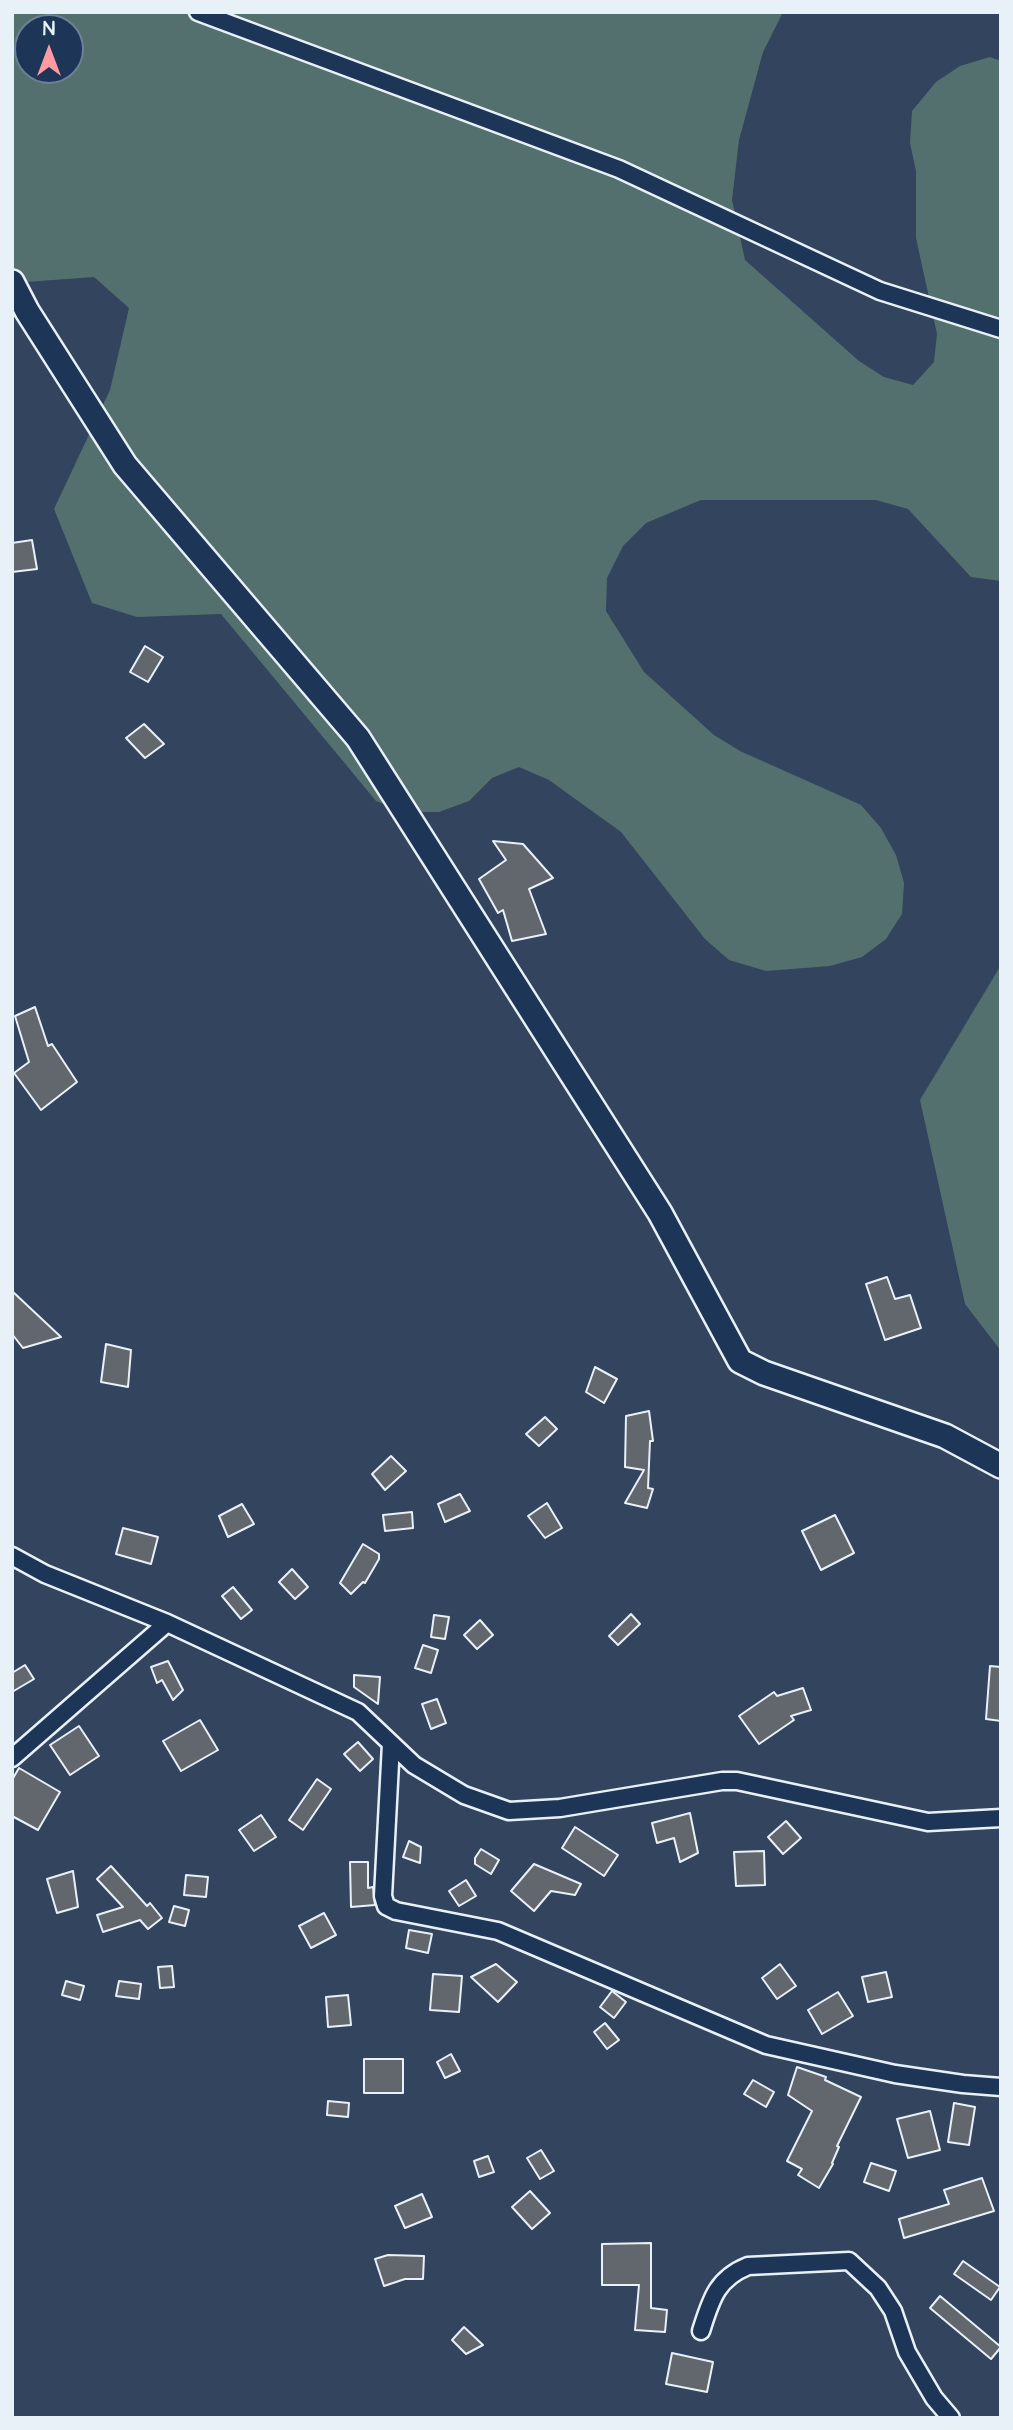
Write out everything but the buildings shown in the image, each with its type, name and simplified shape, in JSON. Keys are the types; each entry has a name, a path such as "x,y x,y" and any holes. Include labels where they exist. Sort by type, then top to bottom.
{"main road":[{"path":"12,282 27,311 125,465 358,738 660,1213 740,1360 764,1373 945,1436 1001,1466"}],"street":[{"path":"198,12 619,169 880,291 1001,329"},
{"path":"12,1556 45,1574 167,1623 358,1712 414,1765 464,1794 509,1811 560,1808 722,1781 737,1781 928,1822 1000,1819"},
{"path":"12,1758 167,1623"},
{"path":"391,1744 383,1896 386,1906 396,1911 498,1931 766,2045 895,2074 1001,2087"},
{"path":"701,2331 714,2292 734,2272 748,2266 849,2262 878,2288 894,2311 907,2352 933,2398 951,2418"}],"green space":[{"path":"12,12 783,12 763,52 739,140 732,200 745,260 859,361 884,377 913,385 934,362 937,334 916,238 916,171 910,143 912,111 936,82 960,66 990,57 1001,61 1001,581 971,577 908,509 876,500 701,500 646,523 623,546 607,578 606,611 644,672 714,735 740,751 861,805 881,828 896,855 904,883 902,914 886,939 862,957 830,966 766,971 729,960 705,939 621,832 549,780 519,767 492,778 469,801 439,812 405,812 376,801 221,614 137,617 92,603 54,509 110,390 129,308 94,277 12,283"},
{"path":"1001,965 1001,1351 965,1304 920,1100"}]}
